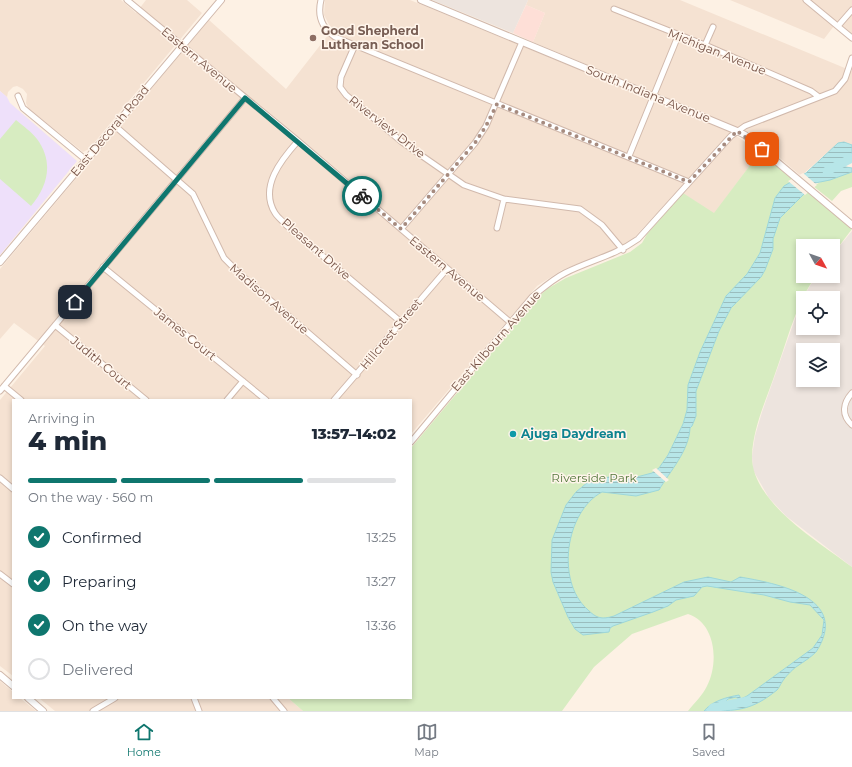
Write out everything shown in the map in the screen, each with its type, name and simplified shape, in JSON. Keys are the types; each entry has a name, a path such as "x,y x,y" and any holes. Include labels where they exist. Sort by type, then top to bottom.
{"street":[{"name":"Eastern Avenue","path":"126,0 298,141 510,322"},
{"name":"East Decorah Road","path":"0,262 221,0"},
{"path":"321,0 320,17 325,28 335,37 497,104 629,156 689,182"},
{"name":"South Indiana Avenue","path":"421,0 745,135 852,225"},
{"path":"806,0 852,38"},
{"name":"Michigan Avenue","path":"614,9 678,36 705,45 811,91 819,97"},
{"path":"838,26 852,10"},
{"path":"705,45 713,27"},
{"path":"629,156 678,36"},
{"path":"401,229 475,143 486,126 497,104 522,42"},
{"name":"Riverview Drive","path":"354,45 338,88 402,142 464,185 504,199 580,209 602,225 622,250"},
{"name":"East Kilbourn Avenue","path":"412,441 532,296 548,283 566,273 622,250 638,238 737,131 745,126 835,91 845,79 852,59"},
{"path":"18,96 23,108 86,160"},
{"path":"0,391 103,267 178,180 245,98"},
{"name":"Madison Avenue","path":"115,126 193,194 224,258 246,279 357,375"},
{"name":"Pleasant Drive","path":"298,141 280,161 272,179 271,198 275,213 286,225 401,322"},
{"path":"497,228 504,199"},
{"name":"James Court","path":"103,267 265,399"},
{"name":"Hillcrest Street","path":"335,399 447,269"},
{"name":"Judith Court","path":"55,325 145,399"},
{"path":"228,399 243,381"},
{"path":"4,386 21,399"},
{"path":"852,393 844,404 845,414 848,421 852,425"},
{"path":"0,478 12,487"},
{"path":"0,574 12,583"},
{"path":"0,675 12,685"},
{"path":"29,699 43,711"},
{"path":"93,711 113,699"},
{"path":"194,699 200,711"},
{"path":"274,699 284,711"}],"shaded area":[{"path":"0,0 121,0 136,13 146,0 187,0 202,13 89,149 83,152 28,108 26,103 27,94 23,89 17,86 13,87 8,92 7,97 0,91"},
{"path":"325,0 410,0 729,131 760,152 714,214 678,190 631,241 611,251 562,270 537,286 412,433 412,399 12,399 12,675 0,666 0,400 45,346 14,323 0,339 0,269 209,20 286,89 332,30 324,15"},
{"path":"432,0 528,0 513,33"},
{"path":"528,0 680,0 852,71 852,145 844,142 829,151 801,176 750,133 533,42 545,13 526,5"},
{"path":"730,0 852,0 852,35 837,22 824,39"},
{"path":"526,5 545,13 533,42 513,33"},
{"path":"0,91 7,97 10,103 77,161 0,255"},
{"path":"852,231 852,567 786,516 769,498 753,470 752,456 755,436 796,316 796,335 840,335 840,291 807,291 812,283 840,283 840,246"},
{"path":"0,681 12,691 12,699 21,699 36,711 0,711"},
{"path":"40,699 289,699 303,711 55,711"}],"green space":[{"path":"16,120 35,136 46,156 47,174 45,182 42,190 31,206 0,179 0,139"},
{"name":"Riverside Park","path":"760,152 852,229 840,245 840,239 796,239 796,283 812,283 807,291 796,291 796,314 761,413 755,434 752,456 755,473 763,489 774,505 806,533 852,567 852,711 688,711 701,696 707,686 711,677 714,655 709,635 704,626 697,619 688,614 632,634 594,667 562,711 303,711 289,699 412,699 412,447 534,301 547,289 566,278 630,252 642,243 647,234 683,193 714,213"},
{"path":"852,170 852,187 841,191 832,201 813,186 832,176"}],"water":[{"path":"844,142 852,145 852,160 843,160 834,165 852,168 852,172 830,180 815,183 780,218 773,239 773,249 765,270 761,277 731,308 719,331 696,391 696,416 690,428 683,453 659,490 636,496 602,492 589,502 580,515 573,530 569,548 568,565 571,582 577,597 587,609 596,616 602,618 614,616 684,582 708,577 731,582 740,577 772,584 805,596 817,606 824,618 825,633 816,652 796,667 783,680 777,690 768,697 751,706 726,711 704,711 715,702 725,698 739,695 741,699 747,696 813,648 822,635 824,620 810,605 790,602 764,595 707,586 702,587 694,596 676,600 668,606 613,626 610,628 609,632 583,635 575,629 568,617 553,582 551,572 552,540 566,505 576,492 588,482 613,476 629,479 652,473 659,468 668,455 683,424 687,410 688,385 700,352 726,296 747,274 760,253 775,198 784,186 806,173 838,143","holes":["736,697 740,700 737,704 726,706 724,703 728,699"]}],"pier":[{"path":"803,173 817,185 805,195 788,181"},
{"path":"656,468 669,480 666,482 652,470"}],"waterway":[{"path":"827,171 852,158"},
{"path":"711,711 713,708 748,701"}],"way so far":[{"path":"362,196 401,229 475,143 486,126 497,104 629,156 689,182 737,131 745,135 762,149"}],"place":[{"name":"Good Shepherd Lutheran School","path":"313,38"},
{"name":"Ajuga Daydream","path":"513,434"}],"route":[{"path":"75,302 245,98 362,196"}]}
